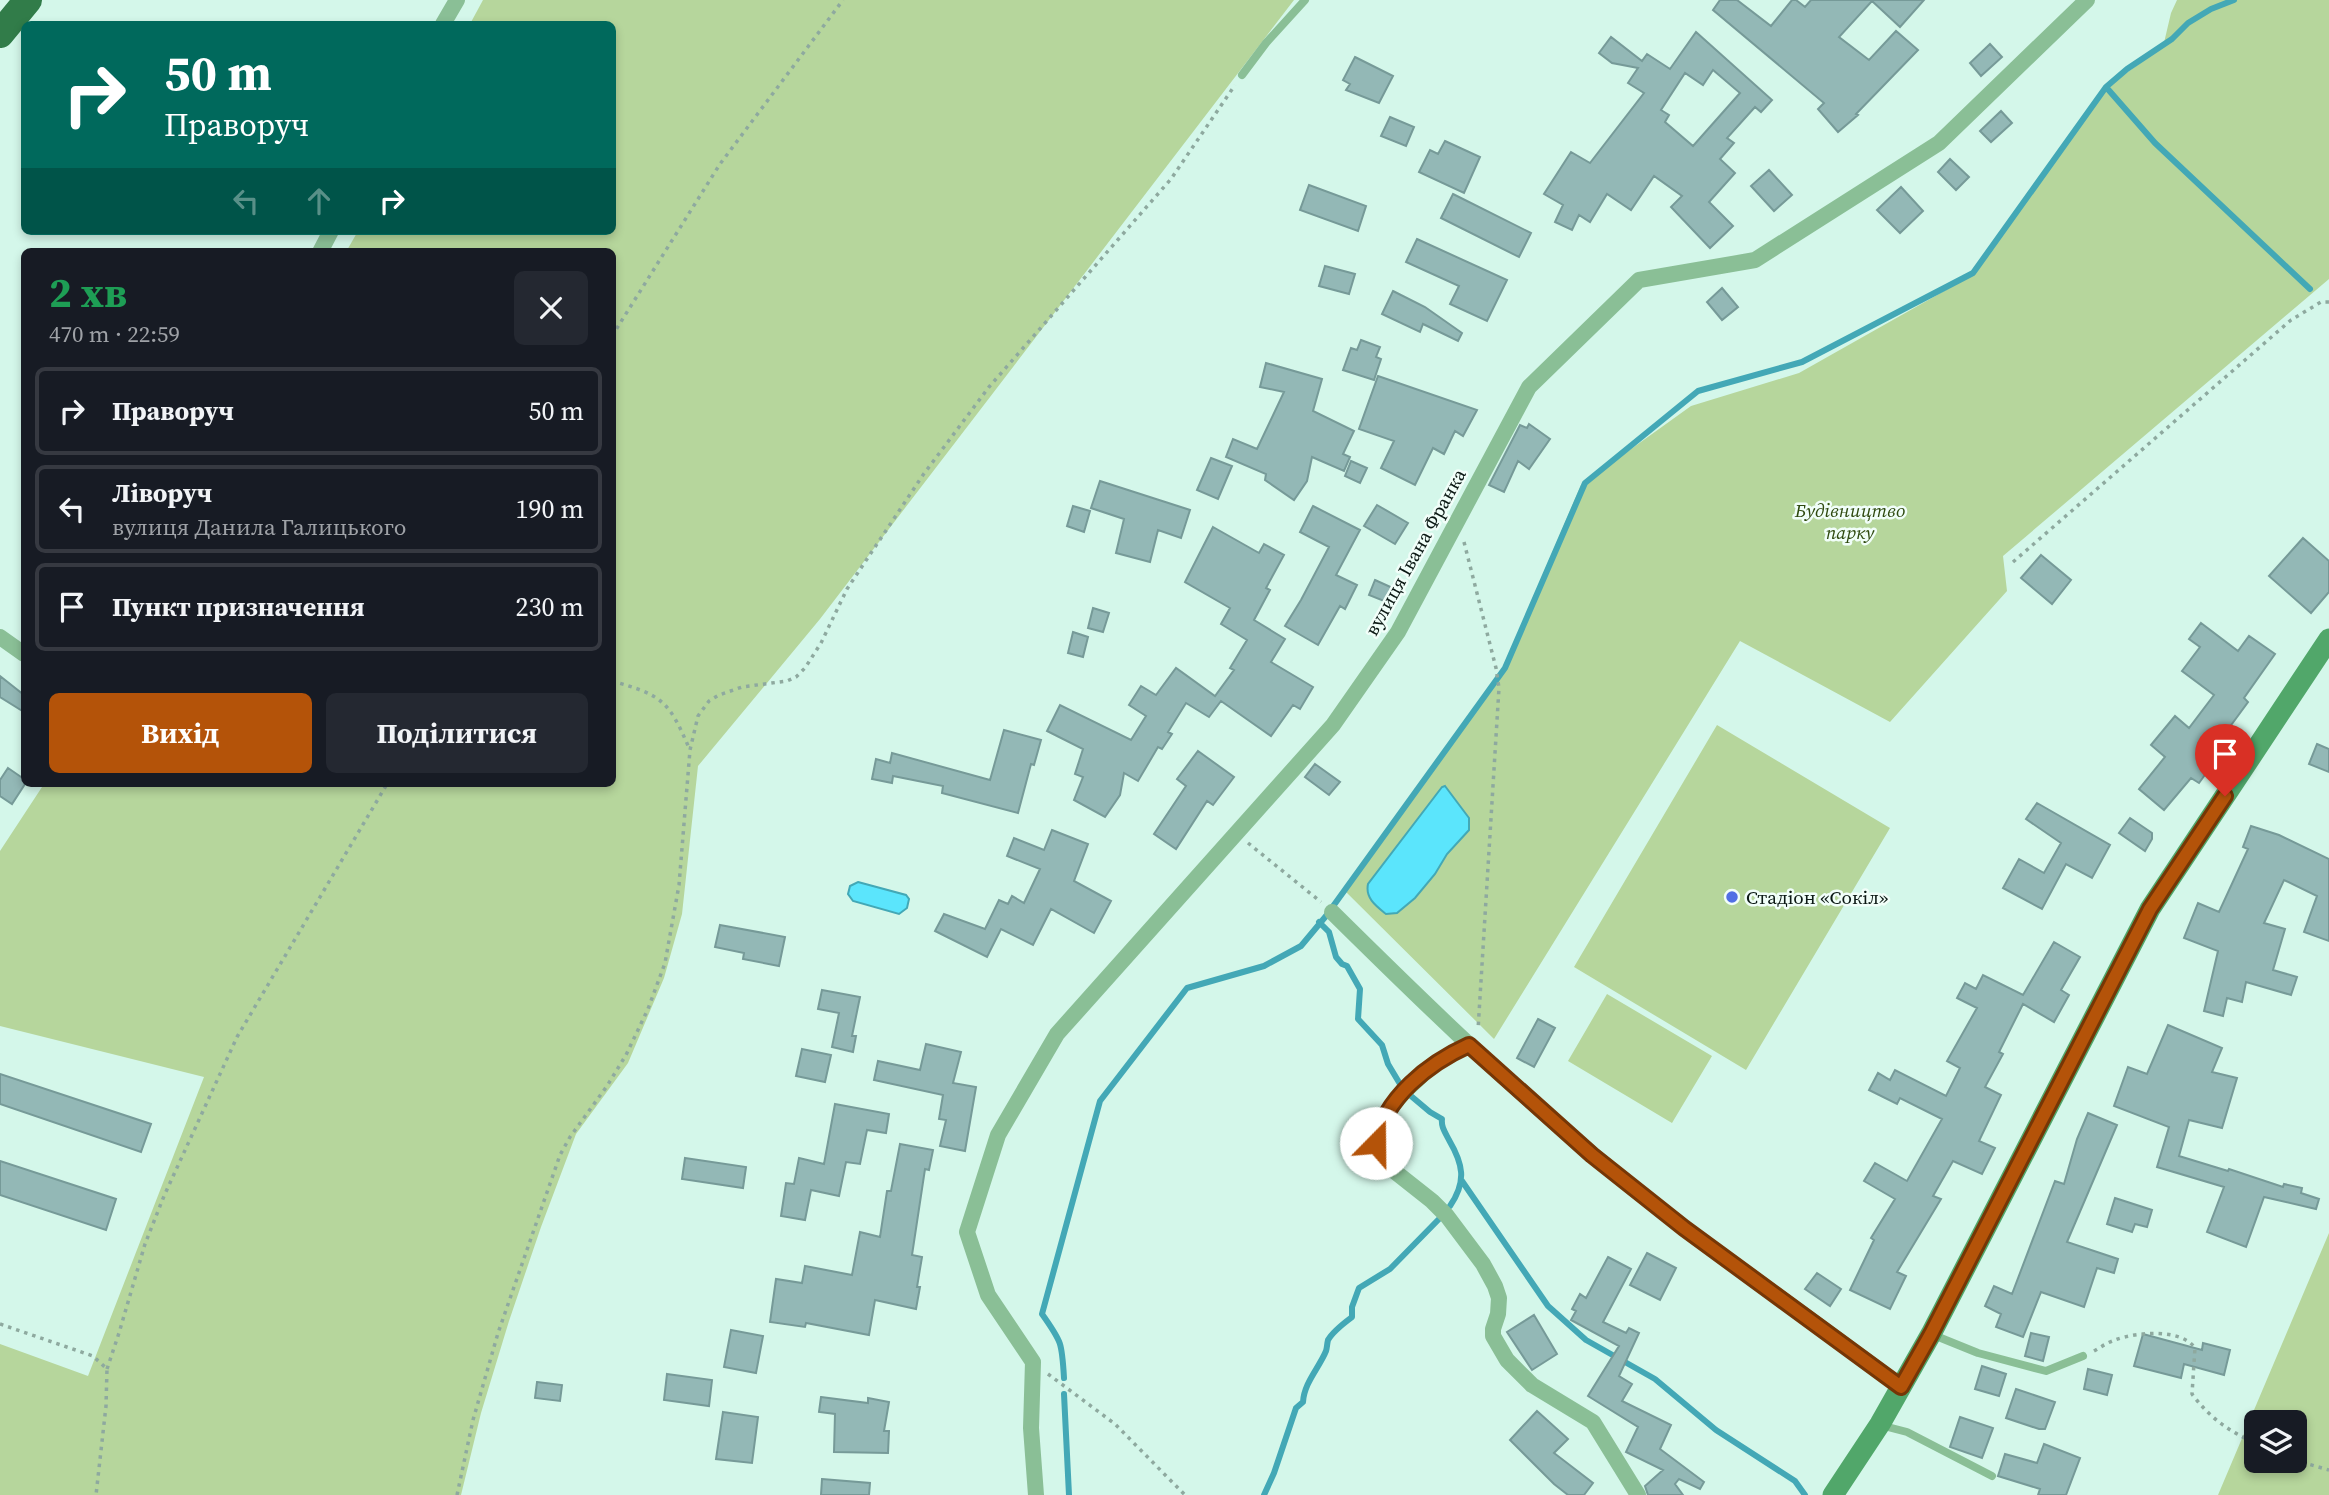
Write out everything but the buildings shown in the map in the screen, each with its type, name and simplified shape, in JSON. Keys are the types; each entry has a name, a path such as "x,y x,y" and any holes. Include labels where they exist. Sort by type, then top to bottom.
{"highway":[{"path":"0,34 28,0"}],"street":[{"path":"445,21 457,0"},
{"name":"вулиця Івана Франка","path":"1033,1362 988,1295 967,1232 998,1135 1057,1034 1333,725 1398,632 1529,387 1639,280 1755,260 1939,143 2087,0"},
{"path":"0,637 21,652"},
{"path":"1836,1494 1931,1334 2150,909 2329,639"},
{"path":"1332,912 1473,1049 1592,1155 1684,1228 1901,1387"},
{"path":"1473,1049 1434,1064 1404,1092 1378,1128 1376,1143 1380,1156 1389,1167 1447,1216 1483,1264 1496,1286 1499,1298 1493,1336 1507,1360 1532,1385 1592,1422 1638,1495"},
{"path":"1033,1362 1031,1428 1036,1495"}],"lane":[{"path":"1242,75 1280,27 1306,0"},
{"path":"1931,1334 1978,1353 2046,1371 2083,1356"},
{"path":"1880,1424 1907,1432 1992,1476"}],"path":[{"path":"616,330 720,163 843,0"},
{"path":"457,1495 472,1420 498,1333 560,1155 626,1055 648,1009 665,963 679,885 690,750 698,716 709,701 742,687 787,681 805,668 821,643 847,589 932,464 989,387 1171,179 1242,75"},
{"path":"2013,562 2291,320 2321,302 2329,302"},
{"path":"1459,519 1499,688 1473,1049"},
{"path":"616,682 652,694 666,704 690,750"},
{"path":"96,1495 106,1406 107,1369 154,1220 237,1037 385,787"},
{"path":"1235,834 1315,897"},
{"path":"0,1324 93,1356 107,1369"},
{"path":"2083,1356 2115,1340 2148,1333 2178,1336 2190,1341 2195,1348 2192,1394 2204,1410 2233,1434 2244,1438"},
{"path":"1033,1362 1115,1424 1185,1495"},
{"path":"2307,1464 2329,1470"}],"green space":[{"path":"483,0 1294,0 820,619 698,766 682,914 664,978 628,1063 576,1134 509,1321 481,1413 461,1495 0,1495 0,1344 88,1376 204,1077 0,1026 0,851 42,787 616,787 616,248 348,248 356,235 616,235 616,21 472,21"},
{"name":"Будівництво парку","path":"2177,0 2329,0 2329,279 2003,556 2007,591 1890,722 1740,641 1494,1039 1344,890 1502,670 1581,485 1691,406 1799,373 1969,277 2101,91 2163,47"},
{"name":"Стадіон «Сокіл»","path":"1717,725 1890,828 1746,1070 1574,967"},
{"path":"1607,994 1712,1056 1672,1123 1568,1061"},
{"path":"2329,1233 2329,1495 2218,1495 2244,1434 2244,1473 2307,1473 2307,1410 2254,1410"}],"water":[{"path":"1445,786 1469,818 1469,830 1447,854 1415,898 1397,913 1386,914 1370,898 1368,884"},
{"path":"858,882 906,895 909,899 907,908 899,914 853,901 848,894 850,886"}],"waterway":[{"path":"1064,1378 1060,1343 1042,1314 1100,1101 1187,988 1264,966 1301,946 1326,916 1505,668 1585,483 1698,391 1802,362 1973,273 2106,87 2127,69 2172,39 2188,23 2211,9 2234,0"},
{"path":"2106,87 2155,143 2310,289"},
{"path":"1319,922 1329,932 1336,957 1347,966 1360,989 1358,1019 1382,1045 1388,1064 1400,1084"},
{"path":"1411,1096 1442,1119 1442,1125 1460,1165 1459,1189 1450,1206"},
{"path":"1462,1181 1548,1306 1586,1340 1655,1379 1716,1430 1795,1481 1805,1495"},
{"path":"1264,1495 1296,1408 1303,1402 1306,1388 1326,1351 1328,1340 1352,1317 1352,1307 1359,1288 1390,1269 1439,1219"},
{"path":"1064,1394 1069,1495"}],"place":[{"name":"Стадіон «Сокіл»","path":"1732,897"}],"route":[{"path":"1376,1143 1378,1128 1404,1092 1434,1064 1469,1045 1592,1155 1684,1228 1901,1387 1931,1334 2150,909 2225,796"}]}
